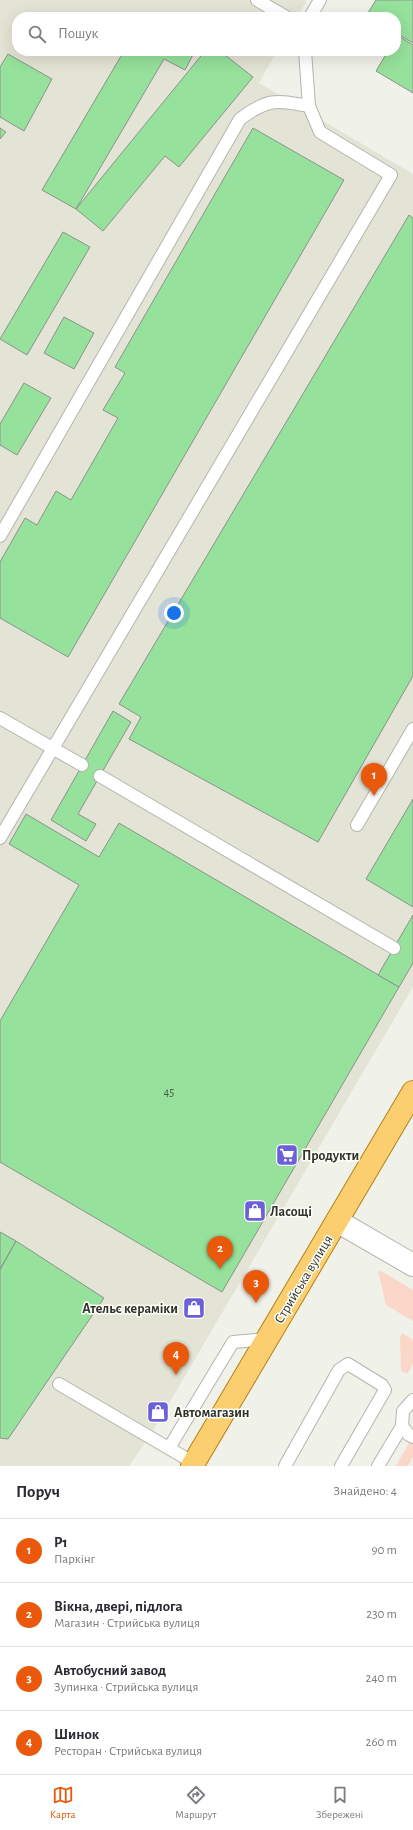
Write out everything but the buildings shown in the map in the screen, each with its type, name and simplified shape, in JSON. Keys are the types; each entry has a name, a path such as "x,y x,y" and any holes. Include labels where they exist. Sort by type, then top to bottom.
{"main road":[{"name":"Стрийська вулиця","path":"193,1464 413,1092"},
{"path":"337,1221 413,1265"}],"lane":[{"path":"257,0 277,12"},
{"path":"313,12 320,0"},
{"path":"0,838 391,175 320,132 308,106 305,56"},
{"path":"0,536 240,119 255,107 277,100 308,106"},
{"path":"0,718 82,765"},
{"path":"357,824 413,729"},
{"path":"100,776 394,948"},
{"path":"169,1448 233,1342 267,1339"},
{"path":"285,1466 339,1370 348,1364 382,1384 385,1390 341,1466"},
{"path":"59,1384 169,1448 193,1464"},
{"path":"378,1466 402,1426 403,1411 413,1400"},
{"path":"402,1426 409,1435 413,1436"}],"shaded area":[{"path":"0,0 307,0 300,12 12,12 12,56 274,56 259,83 413,174 413,987 147,1441 0,1345"},
{"path":"378,1271 383,1272 413,1290 413,1321 386,1305"},
{"path":"402,1333 413,1340 413,1364 407,1374 401,1371 400,1338"},
{"path":"0,1346 146,1441 129,1466 0,1466"},
{"path":"410,1441 413,1443 413,1457 408,1466 396,1466"}],"place":[{"name":"P1","path":"374,796"},
{"name":"Продукти","path":"287,1155"},
{"name":"Ласощі","path":"255,1211"},
{"name":"Вікна, двері, підлога","path":"220,1269"},
{"name":"Автобусний завод","path":"256,1303"},
{"name":"Ательє кераміки","path":"194,1308"},
{"name":"Шинок","path":"176,1375"},
{"name":"Автомагазин","path":"158,1412"}]}
